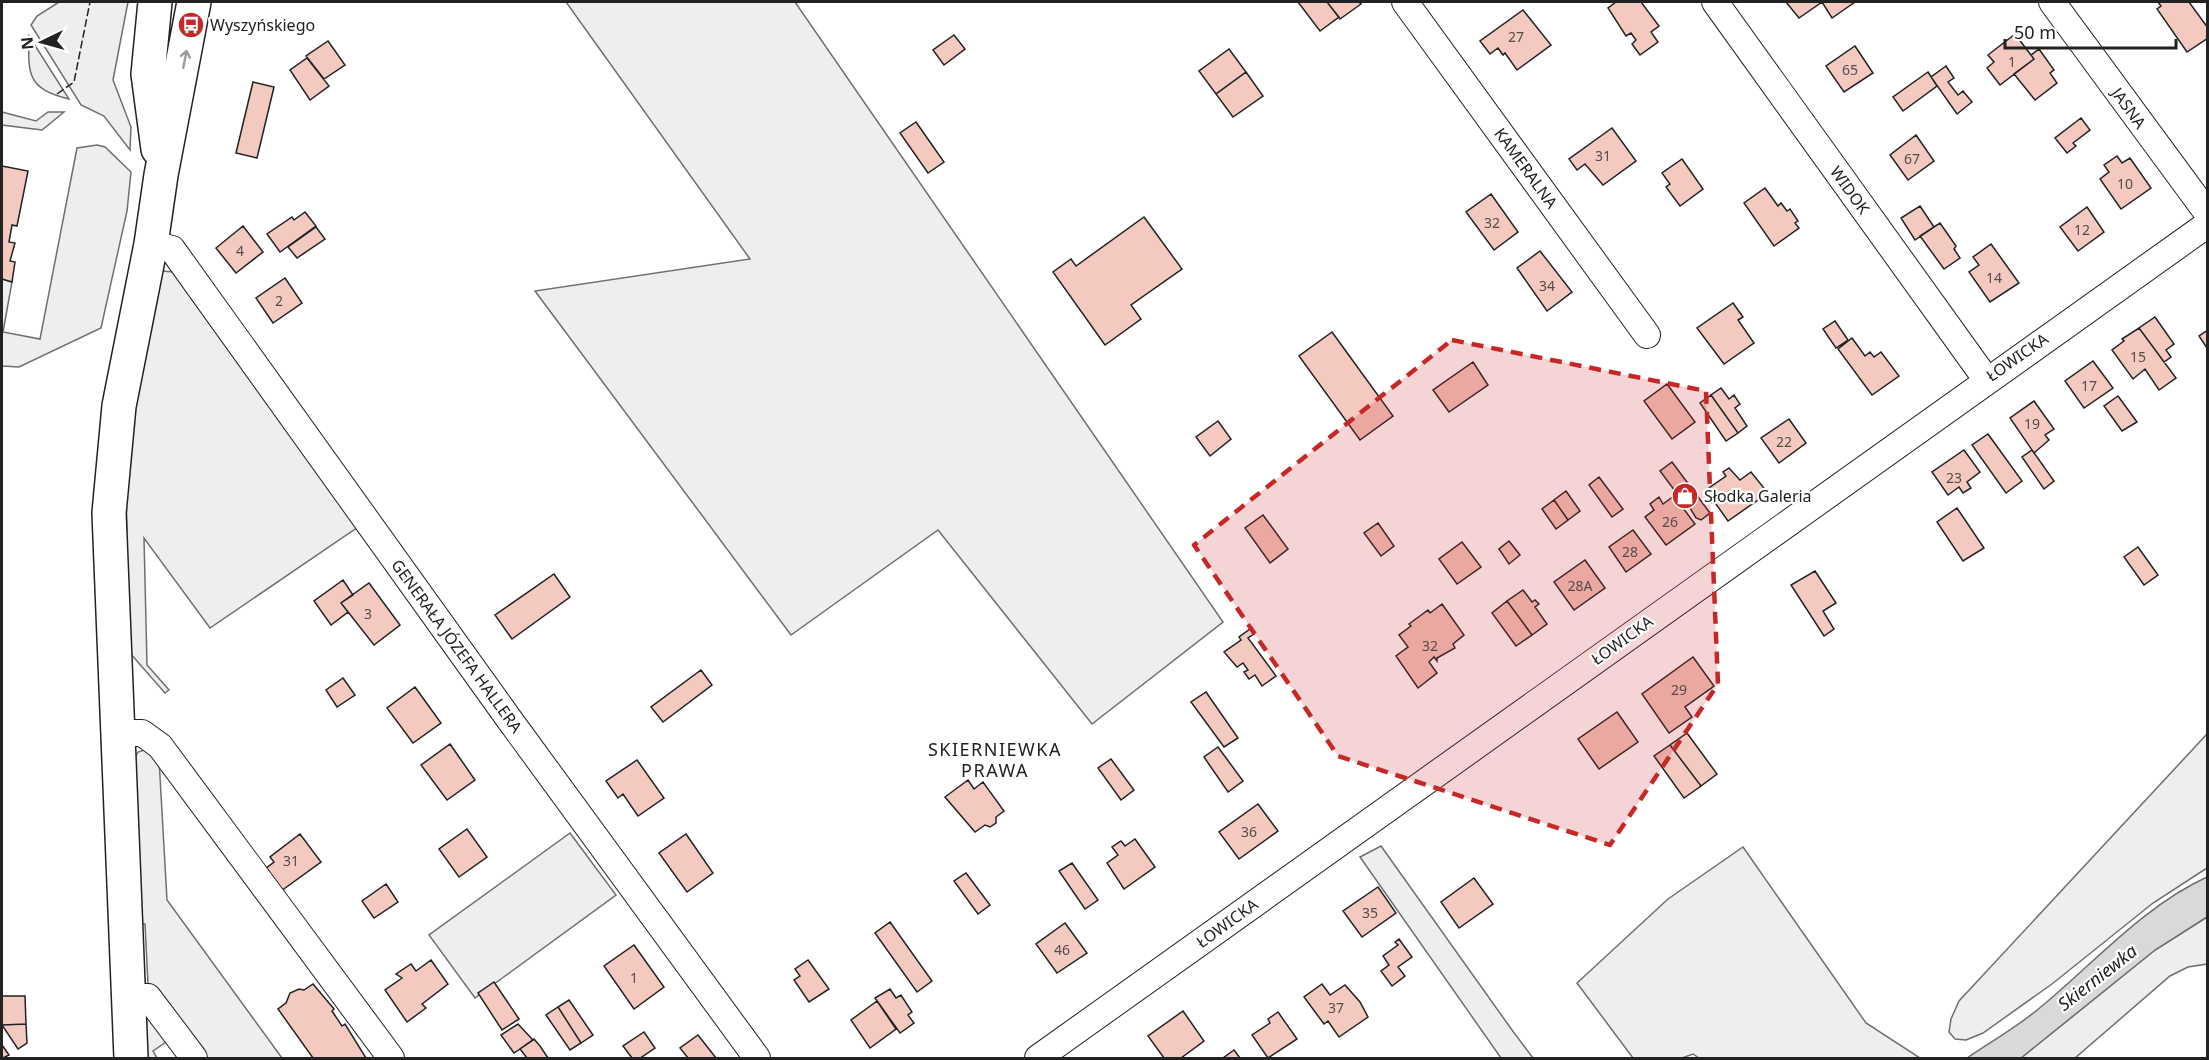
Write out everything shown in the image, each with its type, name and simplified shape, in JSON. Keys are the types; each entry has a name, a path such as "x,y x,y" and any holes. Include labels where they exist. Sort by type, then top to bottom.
{"main road":[{"path":"155,2 148,74 161,175"},
{"path":"131,1059 109,513 119,406 151,244 161,175 194,2"}],"street":[{"name":"KAMERALNA","path":"1405,2 1647,335"},
{"name":"WIDOK","path":"1715,2 1986,379"},
{"name":"JASNA","path":"2052,2 2208,214"},
{"name":"ŁOWICKA","path":"1038,1059 1986,379 2208,224"},
{"name":"GENERAŁA JÓZEFA HALLERA","path":"151,244 172,249 509,720 757,1059"},
{"path":"117,733 142,733 160,746 391,1059"},
{"path":"128,997 146,996 194,1059"}],"highlighted area":[{"path":"1452,340 1706,391 1718,684 1610,845 1338,756 1194,545"}],"shaded area":[{"path":"59,2 128,2 113,80 131,127 130,150 104,116 81,105 31,25 37,16"},
{"path":"566,2 795,2 1223,622 1092,724 938,530 791,635 535,291 750,259"},
{"path":"29,36 69,99 45,90 33,78 29,60"},
{"path":"2,112 36,121 48,112 64,112 42,130 2,125"},
{"path":"97,145 105,147 131,172 127,211 101,328 19,367 2,366 2,279 12,282 3,332 40,339 77,148"},
{"path":"162,271 173,272 200,306 358,527 210,628 144,538 147,665 169,690 165,693 129,652 126,486 137,395"},
{"path":"2207,734 2207,868 2153,903 2052,984 1983,1033 1966,1040 1955,1039 1949,1032 1951,1019 1959,1001"},
{"path":"147,749 159,759 167,900 282,1058 201,1058 148,984 145,924 140,924 134,759 138,752"},
{"path":"570,833 616,895 475,998 429,935"},
{"path":"1381,846 1533,1058 1501,1058 1360,857"},
{"path":"1743,847 1866,1023 1920,1058 1699,1058 1693,1054 1682,1058 1633,1058 1577,983 1668,899"},
{"path":"2207,917 2207,964 2188,967 2170,976 2075,1058 2021,1058 2155,950"},
{"path":"145,1007 169,1040 153,1051 157,1058 146,1058"}],"water":[{"name":"Skierniewka","path":"2207,877 2207,917 2155,950 2021,1058 1967,1058 2033,1013 2162,903"}],"building":[{"path":"1298,2 1327,2 1339,17 1320,31"},
{"path":"1327,2 1359,2 1361,4 1340,19"},
{"path":"1616,2 1641,2 1659,26 1651,32 1658,42 1640,55 1632,44 1636,40 1631,33 1626,36 1608,8"},
{"path":"1786,2 1822,2 1799,18"},
{"path":"1822,2 1855,2 1832,18"},
{"path":"2158,2 2189,2 2208,28 2208,38 2187,52 2157,9 2161,6"},
{"path":"1523,10 1551,45 1517,70 1505,53 1503,55 1498,48 1490,54 1480,41"},
{"path":"2015,34 2034,59 2000,85 1987,68 1994,62 1988,55"},
{"path":"954,35 965,49 944,65 933,50"},
{"path":"328,41 345,65 324,79 306,56"},
{"path":"1855,46 1873,73 1844,92 1826,66"},
{"path":"1229,49 1246,72 1216,94 1199,71"},
{"path":"2039,49 2054,70 2050,73 2057,83 2035,100 2014,74 2034,59 2031,55"},
{"path":"307,58 329,86 310,100 290,70"},
{"path":"1946,66 1954,78 1948,82 1958,95 1963,91 1972,102 1957,114 1931,77"},
{"path":"1246,72 1263,96 1233,117 1216,94"},
{"path":"1928,72 1937,86 1903,111 1893,97"},
{"path":"253,82 274,87 257,158 236,153"},
{"path":"2081,118 2090,130 2073,143 2076,146 2067,153 2055,138"},
{"path":"916,122 944,162 928,173 900,133"},
{"path":"1612,128 1636,161 1603,185 1585,164 1577,170 1569,159"},
{"path":"1916,135 1934,161 1908,180 1890,155"},
{"path":"2117,156 2122,163 2130,158 2151,188 2121,209 2100,179 2109,172 2104,165"},
{"path":"1682,159 1703,189 1680,206 1666,187 1670,184 1662,173"},
{"path":"2,166 28,171 17,226 12,225 9,242 15,243 10,261 15,262 12,282 2,279"},
{"path":"1765,188 1778,206 1781,203 1787,211 1790,209 1798,221 1795,223 1799,228 1774,246 1744,203"},
{"path":"1491,194 1518,232 1494,250 1466,212"},
{"path":"1920,206 1934,227 1915,240 1901,218"},
{"path":"2087,207 2104,232 2078,251 2060,227"},
{"path":"305,212 316,226 280,252 267,234 292,217 294,220"},
{"path":"1144,217 1182,269 1131,305 1141,319 1105,345 1053,272 1071,259 1076,266"},
{"path":"1940,223 1956,246 1954,249 1960,258 1944,269 1920,236"},
{"path":"243,226 263,252 236,273 216,248"},
{"path":"316,227 325,239 297,258 288,247"},
{"path":"1991,244 2019,283 1990,302 1969,272 1979,265 1973,257"},
{"path":"1540,251 1572,292 1547,311 1517,268"},
{"path":"285,278 302,303 273,323 256,298"},
{"path":"1733,303 1743,317 1738,320 1754,343 1724,364 1697,328"},
{"path":"2155,317 2174,344 2166,350 2171,357 2164,362 2139,328"},
{"path":"1835,321 1848,340 1836,348 1823,329"},
{"path":"2139,328 2176,378 2159,390 2145,369 2133,379 2112,350 2124,341 2122,339"},
{"path":"2208,330 2208,347 2207,348 2199,336"},
{"path":"1332,332 1393,416 1360,440 1299,356"},
{"path":"1852,338 1865,356 1870,352 1874,357 1881,352 1899,376 1872,395 1838,349"},
{"path":"2093,361 2113,388 2084,408 2065,381"},
{"path":"1473,362 1488,385 1449,412 1433,390"},
{"path":"1667,384 1695,422 1672,439 1644,401"},
{"path":"1721,388 1729,399 1734,395 1740,404 1735,408 1747,426 1738,433 1711,395"},
{"path":"1711,395 1738,433 1726,441 1700,403"},
{"path":"2118,396 2137,422 2122,431 2104,406"},
{"path":"2034,401 2054,429 2045,435 2049,440 2034,453 2010,418"},
{"path":"1789,419 1806,443 1779,463 1761,438"},
{"path":"1218,421 1231,439 1210,456 1196,437"},
{"path":"1988,434 2022,481 2006,493 1972,445"},
{"path":"1964,450 1980,472 1967,482 1971,488 1963,493 1959,487 1948,495 1932,472"},
{"path":"2032,450 2054,481 2044,489 2022,457"},
{"path":"1672,462 1710,513 1701,520 1696,518 1681,493 1678,495 1660,471"},
{"path":"1729,468 1740,480 1751,472 1768,493 1728,521 1706,490 1726,476 1723,472"},
{"path":"1599,477 1623,509 1612,517 1589,485"},
{"path":"1566,491 1580,511 1568,520 1554,500"},
{"path":"1674,496 1695,524 1666,545 1645,517 1654,510 1650,504 1659,497 1663,504"},
{"path":"1554,500 1568,520 1556,529 1542,509"},
{"path":"1957,508 1984,548 1963,561 1937,522"},
{"path":"1263,515 1288,549 1270,563 1245,528"},
{"path":"1378,523 1394,546 1381,556 1364,533"},
{"path":"1633,530 1651,554 1626,572 1609,547"},
{"path":"1509,541 1520,555 1509,564 1499,549"},
{"path":"1462,542 1481,567 1457,584 1439,559"},
{"path":"2138,547 2158,575 2144,585 2124,557"},
{"path":"1585,560 1605,588 1574,610 1554,582"},
{"path":"1815,571 1836,603 1823,611 1834,629 1824,636 1791,585"},
{"path":"554,574 570,597 512,639 495,615"},
{"path":"343,580 353,595 341,603 348,612 331,625 314,601"},
{"path":"369,583 400,625 374,645 341,603"},
{"path":"1523,590 1532,602 1535,600 1539,604 1535,607 1547,624 1532,635 1507,601"},
{"path":"1507,601 1532,635 1516,646 1492,613"},
{"path":"1442,604 1464,635 1453,644 1455,648 1437,658 1437,661 1434,657 1429,662 1437,673 1418,688 1396,656 1408,647 1399,635 1411,626 1409,624 1428,610 1430,613"},
{"path":"1250,629 1254,634 1248,638 1276,676 1262,686 1255,675 1249,679 1244,672 1248,670 1243,663 1237,667 1224,652 1241,640 1239,637"},
{"path":"1693,657 1714,686 1685,707 1692,717 1669,733 1642,694"},
{"path":"701,670 712,685 663,722 651,707"},
{"path":"343,678 355,695 337,707 326,690"},
{"path":"415,687 441,723 413,743 387,708"},
{"path":"1206,692 1238,738 1224,747 1191,702"},
{"path":"1617,712 1638,742 1599,769 1578,739"},
{"path":"1687,733 1717,774 1701,786 1670,745"},
{"path":"450,744 475,780 447,800 421,765"},
{"path":"1670,745 1701,786 1684,798 1654,756"},
{"path":"1218,747 1243,781 1228,792 1204,757"},
{"path":"1111,759 1134,790 1121,800 1098,768"},
{"path":"637,760 664,798 638,816 623,794 618,798 606,781"},
{"path":"968,780 974,789 983,782 1004,811 996,817 996,823 990,827 985,825 975,832 945,797"},
{"path":"1258,804 1278,831 1239,859 1219,832"},
{"path":"467,829 487,857 459,877 439,849"},
{"path":"300,834 321,862 281,891 265,869 274,862 270,857"},
{"path":"686,834 713,873 687,892 659,853"},
{"path":"1135,839 1155,867 1124,889 1107,863 1118,855 1112,847 1121,841 1125,846"},
{"path":"1072,863 1098,900 1085,909 1059,871"},
{"path":"966,873 990,905 978,914 954,881"},
{"path":"1474,878 1493,904 1459,928 1441,902"},
{"path":"386,884 398,902 374,918 362,901"},
{"path":"1378,887 1396,913 1362,937 1343,911"},
{"path":"890,922 932,981 917,992 875,933"},
{"path":"1065,923 1087,953 1057,973 1036,944"},
{"path":"1399,939 1412,957 1398,967 1405,976 1392,986 1381,971 1389,965 1383,956 1398,945 1395,942"},
{"path":"634,945 664,987 634,1009 604,966"},
{"path":"431,960 448,984 422,1004 426,1008 407,1022 385,990 402,978 396,974 411,964 416,971"},
{"path":"808,960 829,989 809,1002 794,980 800,976 795,969"},
{"path":"494,982 519,1019 502,1030 478,993"},
{"path":"313,984 334,1009 332,1011 342,1026 345,1024 366,1058 313,1058 278,1009 286,1003 290,993 299,989 304,990"},
{"path":"1322,984 1330,995 1345,985 1360,1002 1368,1017 1339,1037 1328,1021 1324,1024 1304,997"},
{"path":"890,989 896,998 901,995 912,1012 908,1015 914,1023 900,1033 875,998"},
{"path":"2,996 25,996 26,1024 2,1025"},
{"path":"569,1000 593,1035 581,1043 558,1007"},
{"path":"877,1001 896,1029 870,1048 851,1020"},
{"path":"558,1007 581,1043 570,1050 546,1015"},
{"path":"1183,1011 1204,1041 1181,1058 1164,1058 1148,1036"},
{"path":"1278,1012 1297,1039 1268,1058 1252,1035 1270,1023 1268,1019"},
{"path":"26,1024 27,1043 18,1049 2,1025"},
{"path":"518,1024 533,1040 514,1053 501,1035"},
{"path":"644,1032 655,1048 642,1057 644,1058 632,1058 623,1046"},
{"path":"698,1035 716,1058 688,1058 680,1048"},
{"path":"534,1039 548,1058 527,1058 520,1049"},
{"path":"2,1045 9,1055 3,1058 2,1058"},
{"path":"1234,1050 1240,1058 1223,1058"}],"fence":[{"path":"57,94 74,82 90,2"}],"place":[{"name":"Wyszyńskiego","path":"191,25"},
{"name":"Słodka Galeria","path":"1685,496"}],"district":[{"name":"SKIERNIEWKA PRAWA","path":"995,759"}]}
